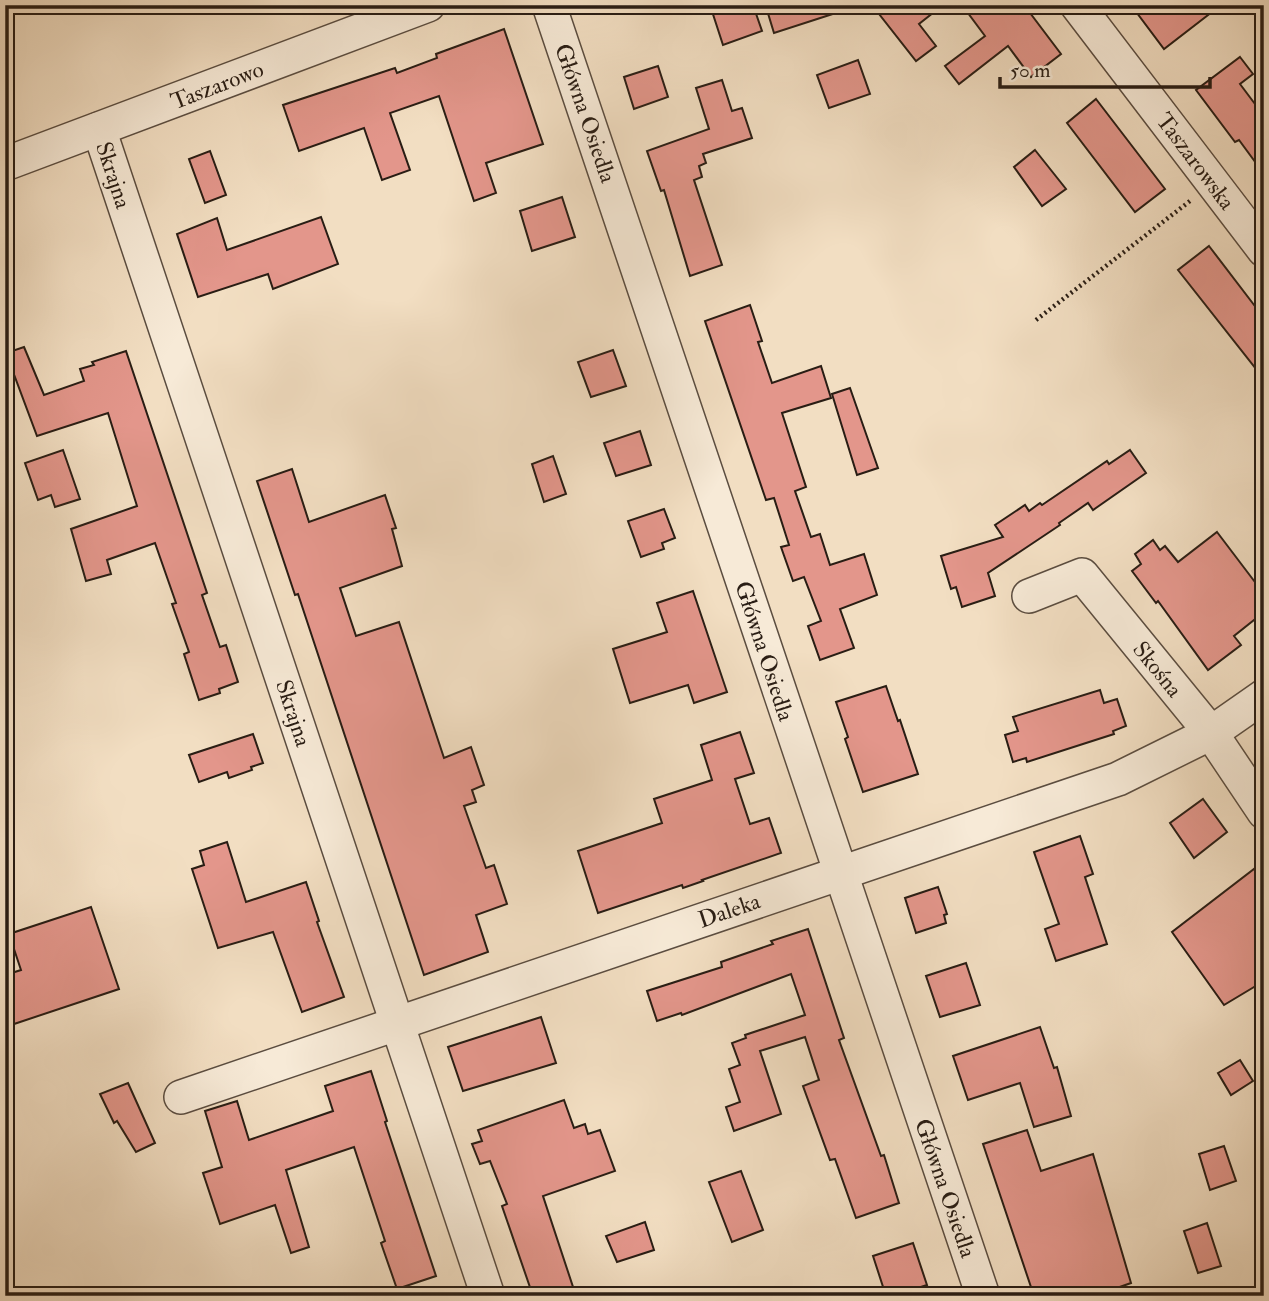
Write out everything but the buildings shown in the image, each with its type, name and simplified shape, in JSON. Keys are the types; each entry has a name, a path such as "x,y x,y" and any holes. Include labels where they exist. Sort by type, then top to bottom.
{"street":[{"name":"Taszarowo","path":"5,164 428,5"},
{"name":"Główna Osiedla","path":"550,5 982,1296"},
{"name":"Taszarowska","path":"1077,5 1264,250"},
{"name":"Skrajna","path":"99,130 488,1296"},
{"name":"Skośna","path":"1029,596 1082,575 1211,733 1264,812"},
{"name":"Daleka","path":"181,1097 1118,779 1211,733 1264,696"}],"path":[{"path":"1036,320 1177,213 1212,183"}]}
